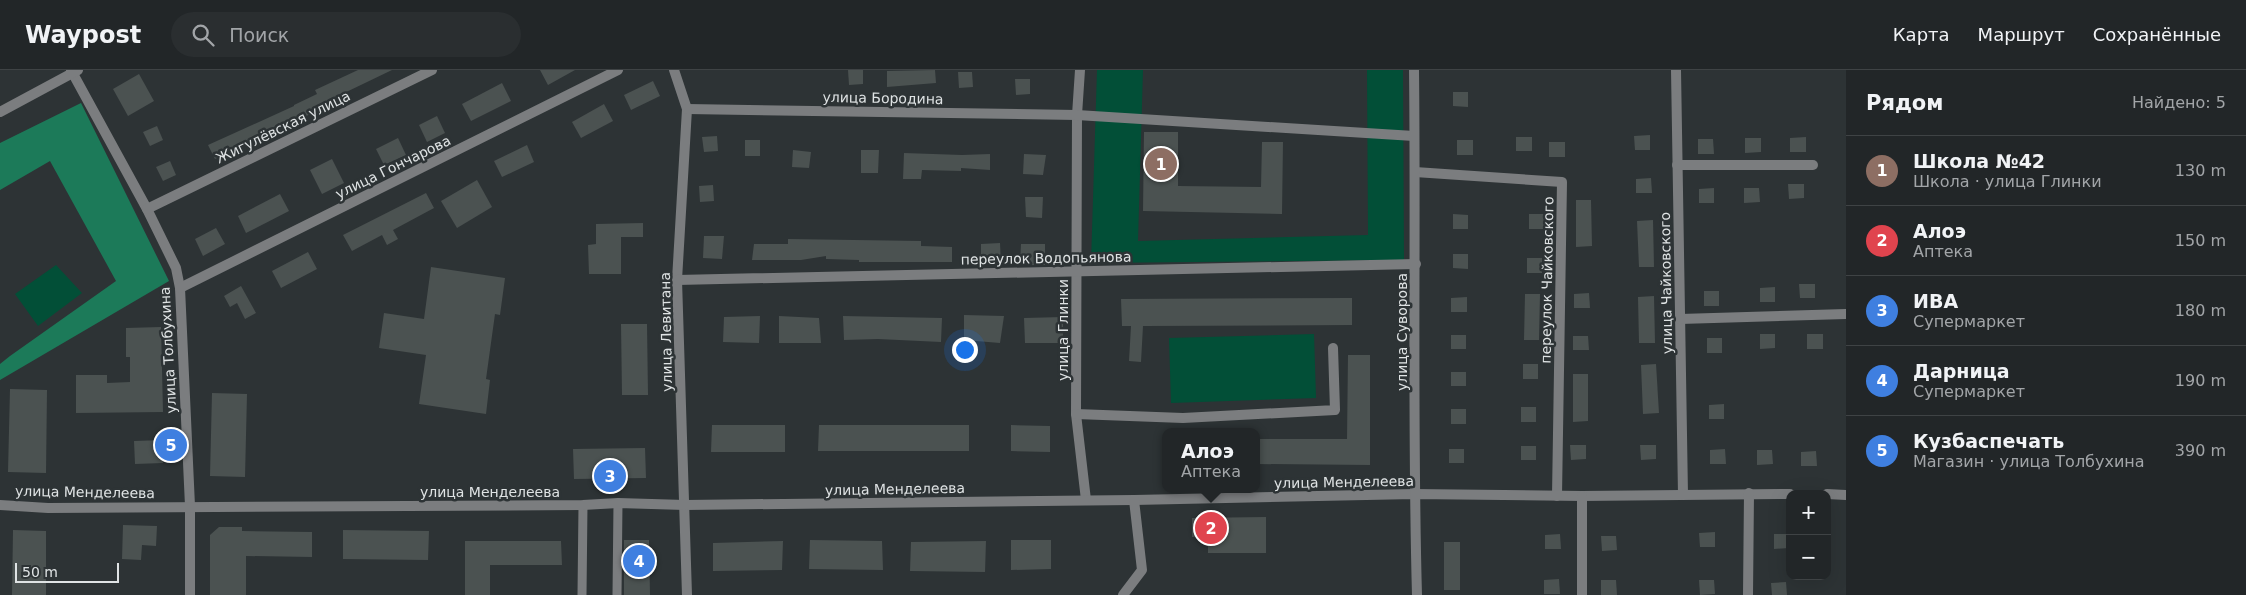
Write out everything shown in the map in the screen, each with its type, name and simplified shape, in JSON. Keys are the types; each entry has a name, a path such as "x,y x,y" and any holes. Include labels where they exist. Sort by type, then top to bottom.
{"street":[{"name":"Жигулёвская улица","path":"147,209 432,70"},
{"name":"улица Гончарова","path":"180,288 618,70"},
{"name":"улица Левитана","path":"674,70 688,109 677,280 687,595"},
{"name":"улица Глинки","path":"1080,70 1077,115 1076,414 1086,500"},
{"name":"улица Суворова","path":"1414,70 1416,264 1414,494 1417,595"},
{"name":"улица Чайковского","path":"1676,70 1683,494"},
{"name":"улица Толбухина","path":"74,71 176,268 180,288 190,506 190,595"},
{"path":"0,112 74,71"},
{"name":"улица Бородина","path":"688,109 1077,115 1414,136"},
{"path":"1677,165 1813,165"},
{"name":"переулок Чайковского","path":"1415,172 1562,182 1557,496"},
{"name":"переулок Водопьянова","path":"677,280 1416,264"},
{"path":"1680,319 1846,314"},
{"path":"1076,414 1183,418 1334,410 1333,348"},
{"path":"1748,595 1749,493"},
{"name":"улица Менделеева","path":"0,504 48,508 584,506 618,503 684,505 1134,500 1414,494 1582,496 1786,494"},
{"path":"1831,494 1846,495"},
{"path":"1582,496 1582,595"},
{"path":"1122,595 1142,570 1134,500"}],"lane":[{"path":"617,595 618,503"},
{"path":"582,595 584,506"}],"green space":[{"path":"1097,70 1143,70 1138,241 1368,235 1367,70 1403,70 1404,260 1091,263"},
{"path":"81,103 169,281 0,380 0,364 116,281 50,161 0,190 0,143"},
{"path":"56,265 82,293 38,326 15,294"},
{"path":"1314,334 1316,398 1171,403 1169,338"}],"building":[{"path":"358,70 392,70 311,109 313,113 215,159 208,145 294,106 317,94 315,90"},
{"path":"540,70 575,70 548,85"},
{"path":"848,70 863,70 863,84 849,85"},
{"path":"935,70 936,83 887,87 887,71"},
{"path":"958,72 972,72 973,87 959,88"},
{"path":"139,74 154,101 128,116 113,89"},
{"path":"1015,79 1030,79 1030,94 1016,95"},
{"path":"653,81 660,96 631,110 624,95"},
{"path":"502,83 511,101 471,121 462,104"},
{"path":"1453,92 1468,92 1468,107 1453,106"},
{"path":"604,104 613,121 581,138 572,122"},
{"path":"437,116 445,133 427,142 419,125"},
{"path":"157,126 163,140 150,146 143,132"},
{"path":"1144,132 1178,132 1178,186 1261,187 1262,142 1283,142 1282,214 1143,211"},
{"path":"1650,135 1650,150 1635,150 1634,136"},
{"path":"717,136 718,151 704,152 702,137"},
{"path":"1516,137 1532,137 1532,151 1516,151"},
{"path":"1806,137 1806,152 1790,152 1790,138"},
{"path":"398,138 406,155 384,165 376,149"},
{"path":"1745,138 1761,138 1761,152 1745,153"},
{"path":"1698,139 1713,139 1714,154 1698,154"},
{"path":"745,140 760,140 760,156 745,156"},
{"path":"1457,140 1473,140 1473,155 1457,155"},
{"path":"1549,142 1565,142 1565,157 1549,157"},
{"path":"527,145 534,162 502,177 494,161"},
{"path":"793,150 811,152 809,168 792,167"},
{"path":"861,150 879,150 878,173 861,173"},
{"path":"904,153 990,154 990,170 961,168 961,171 922,170 921,179 903,179"},
{"path":"1024,154 1046,155 1043,175 1023,174"},
{"path":"332,159 344,183 322,194 310,170"},
{"path":"170,161 176,175 163,181 156,167"},
{"path":"1651,178 1652,193 1636,193 1636,179"},
{"path":"477,180 492,207 457,228 441,201"},
{"path":"1788,184 1804,184 1804,198 1789,199"},
{"path":"713,185 714,201 700,202 699,186"},
{"path":"1714,188 1714,203 1699,203 1699,189"},
{"path":"1744,188 1759,188 1760,202 1744,203"},
{"path":"426,193 434,208 393,230 398,239 387,245 382,235 352,251 343,235"},
{"path":"280,194 289,211 246,233 238,216"},
{"path":"1025,197 1043,197 1042,218 1026,217"},
{"path":"1576,200 1591,200 1592,246 1576,247"},
{"path":"1453,214 1468,215 1468,229 1453,229"},
{"path":"1529,214 1544,214 1544,229 1529,229"},
{"path":"1653,220 1654,267 1639,267 1637,221"},
{"path":"643,223 643,237 621,237 621,274 589,274 588,245 596,244 596,224"},
{"path":"216,228 225,244 203,256 195,239"},
{"path":"704,236 724,236 722,259 703,258"},
{"path":"788,239 921,241 921,246 952,247 952,262 859,262 859,260 826,259 826,256 801,260 752,260 754,244 788,244"},
{"path":"1000,243 1001,263 981,264 981,244"},
{"path":"1021,244 1045,244 1045,265 1020,265"},
{"path":"308,252 317,269 281,288 272,271"},
{"path":"1453,254 1468,254 1468,269 1453,268"},
{"path":"1527,258 1542,258 1542,273 1527,273"},
{"path":"431,267 505,278 500,315 495,314 486,379 490,380 486,414 419,404 426,355 379,348 384,313 424,319"},
{"path":"1799,284 1815,284 1815,298 1800,298"},
{"path":"241,286 256,313 245,319 237,303 230,307 224,296"},
{"path":"1775,287 1775,302 1760,302 1760,288"},
{"path":"1704,291 1719,291 1719,306 1704,306"},
{"path":"1589,293 1590,308 1574,308 1574,294"},
{"path":"1525,294 1540,294 1539,340 1524,340"},
{"path":"1654,296 1655,343 1639,343 1638,297"},
{"path":"1467,297 1467,312 1451,312 1451,298"},
{"path":"1352,298 1352,325 1143,326 1141,362 1129,361 1131,326 1122,326 1121,299"},
{"path":"964,315 1004,316 1000,343 964,340"},
{"path":"760,316 759,343 723,342 724,317"},
{"path":"779,316 819,318 821,343 779,343"},
{"path":"843,316 942,318 941,342 878,339 844,340"},
{"path":"1063,317 1063,343 1025,343 1024,318"},
{"path":"621,324 647,324 648,395 622,395"},
{"path":"161,327 163,412 76,413 76,375 107,375 107,383 130,382 130,357 126,357 126,328"},
{"path":"1760,334 1775,334 1775,348 1760,349"},
{"path":"1807,334 1823,334 1823,349 1807,349"},
{"path":"1451,335 1466,335 1466,349 1451,349"},
{"path":"1573,336 1588,336 1589,350 1573,350"},
{"path":"1707,338 1722,338 1722,353 1707,353"},
{"path":"1348,355 1370,355 1370,465 1260,464 1260,439 1347,439"},
{"path":"1523,364 1538,364 1538,379 1523,379"},
{"path":"1656,364 1659,413 1643,414 1641,365"},
{"path":"1451,372 1466,372 1466,386 1451,386"},
{"path":"1573,374 1588,374 1588,421 1573,422"},
{"path":"10,389 47,390 46,473 8,472"},
{"path":"212,393 247,394 245,477 210,476"},
{"path":"1724,404 1724,419 1709,419 1709,405"},
{"path":"1521,407 1536,407 1536,422 1521,422"},
{"path":"1451,409 1466,409 1466,424 1451,424"},
{"path":"712,425 785,425 785,452 711,452"},
{"path":"819,425 969,425 969,451 818,451"},
{"path":"1011,425 1050,426 1050,452 1011,451"},
{"path":"163,440 163,463 135,464 134,441"},
{"path":"1570,445 1586,445 1586,459 1571,460"},
{"path":"1640,445 1656,445 1656,459 1641,460"},
{"path":"1521,446 1536,446 1536,460 1521,460"},
{"path":"645,448 646,478 574,479 573,449"},
{"path":"1449,449 1464,449 1464,463 1449,463"},
{"path":"1725,449 1726,464 1710,464 1710,450"},
{"path":"1757,450 1772,450 1773,464 1757,465"},
{"path":"1816,451 1817,466 1801,466 1801,452"},
{"path":"1266,517 1266,553 1208,553 1208,537 1192,537 1192,518"},
{"path":"123,525 157,526 156,546 142,545 141,560 122,559"},
{"path":"219,527 242,527 242,531 312,532 312,557 246,556 246,595 210,595 210,535"},
{"path":"13,530 46,531 46,595 12,595"},
{"path":"343,530 429,531 428,560 343,559"},
{"path":"1715,532 1715,547 1700,547 1699,533"},
{"path":"1560,534 1561,549 1545,549 1545,535"},
{"path":"1774,534 1786,534 1786,548 1774,549"},
{"path":"1601,536 1616,536 1617,550 1602,551"},
{"path":"624,540 649,540 650,595 624,595"},
{"path":"810,540 882,541 883,570 809,569"},
{"path":"1011,540 1051,540 1051,569 1011,570"},
{"path":"465,541 561,541 562,565 490,565 490,595 465,595"},
{"path":"783,541 782,570 713,571 713,543"},
{"path":"986,541 985,572 910,571 911,542"},
{"path":"1444,542 1460,542 1460,590 1444,590"},
{"path":"1559,579 1560,594 1544,594 1544,580"},
{"path":"1601,580 1616,580 1617,595 1601,595"},
{"path":"1699,580 1714,580 1715,594 1700,595"},
{"path":"1786,582 1787,595 1772,595 1771,583"}],"place":[{"name":"Школа №42","path":"1161,164"},
{"name":"Кузбаспечать","path":"171,445"},
{"name":"ИВА","path":"610,476"},
{"name":"Алоэ","path":"1211,528"},
{"name":"Дарница","path":"639,561"}]}
